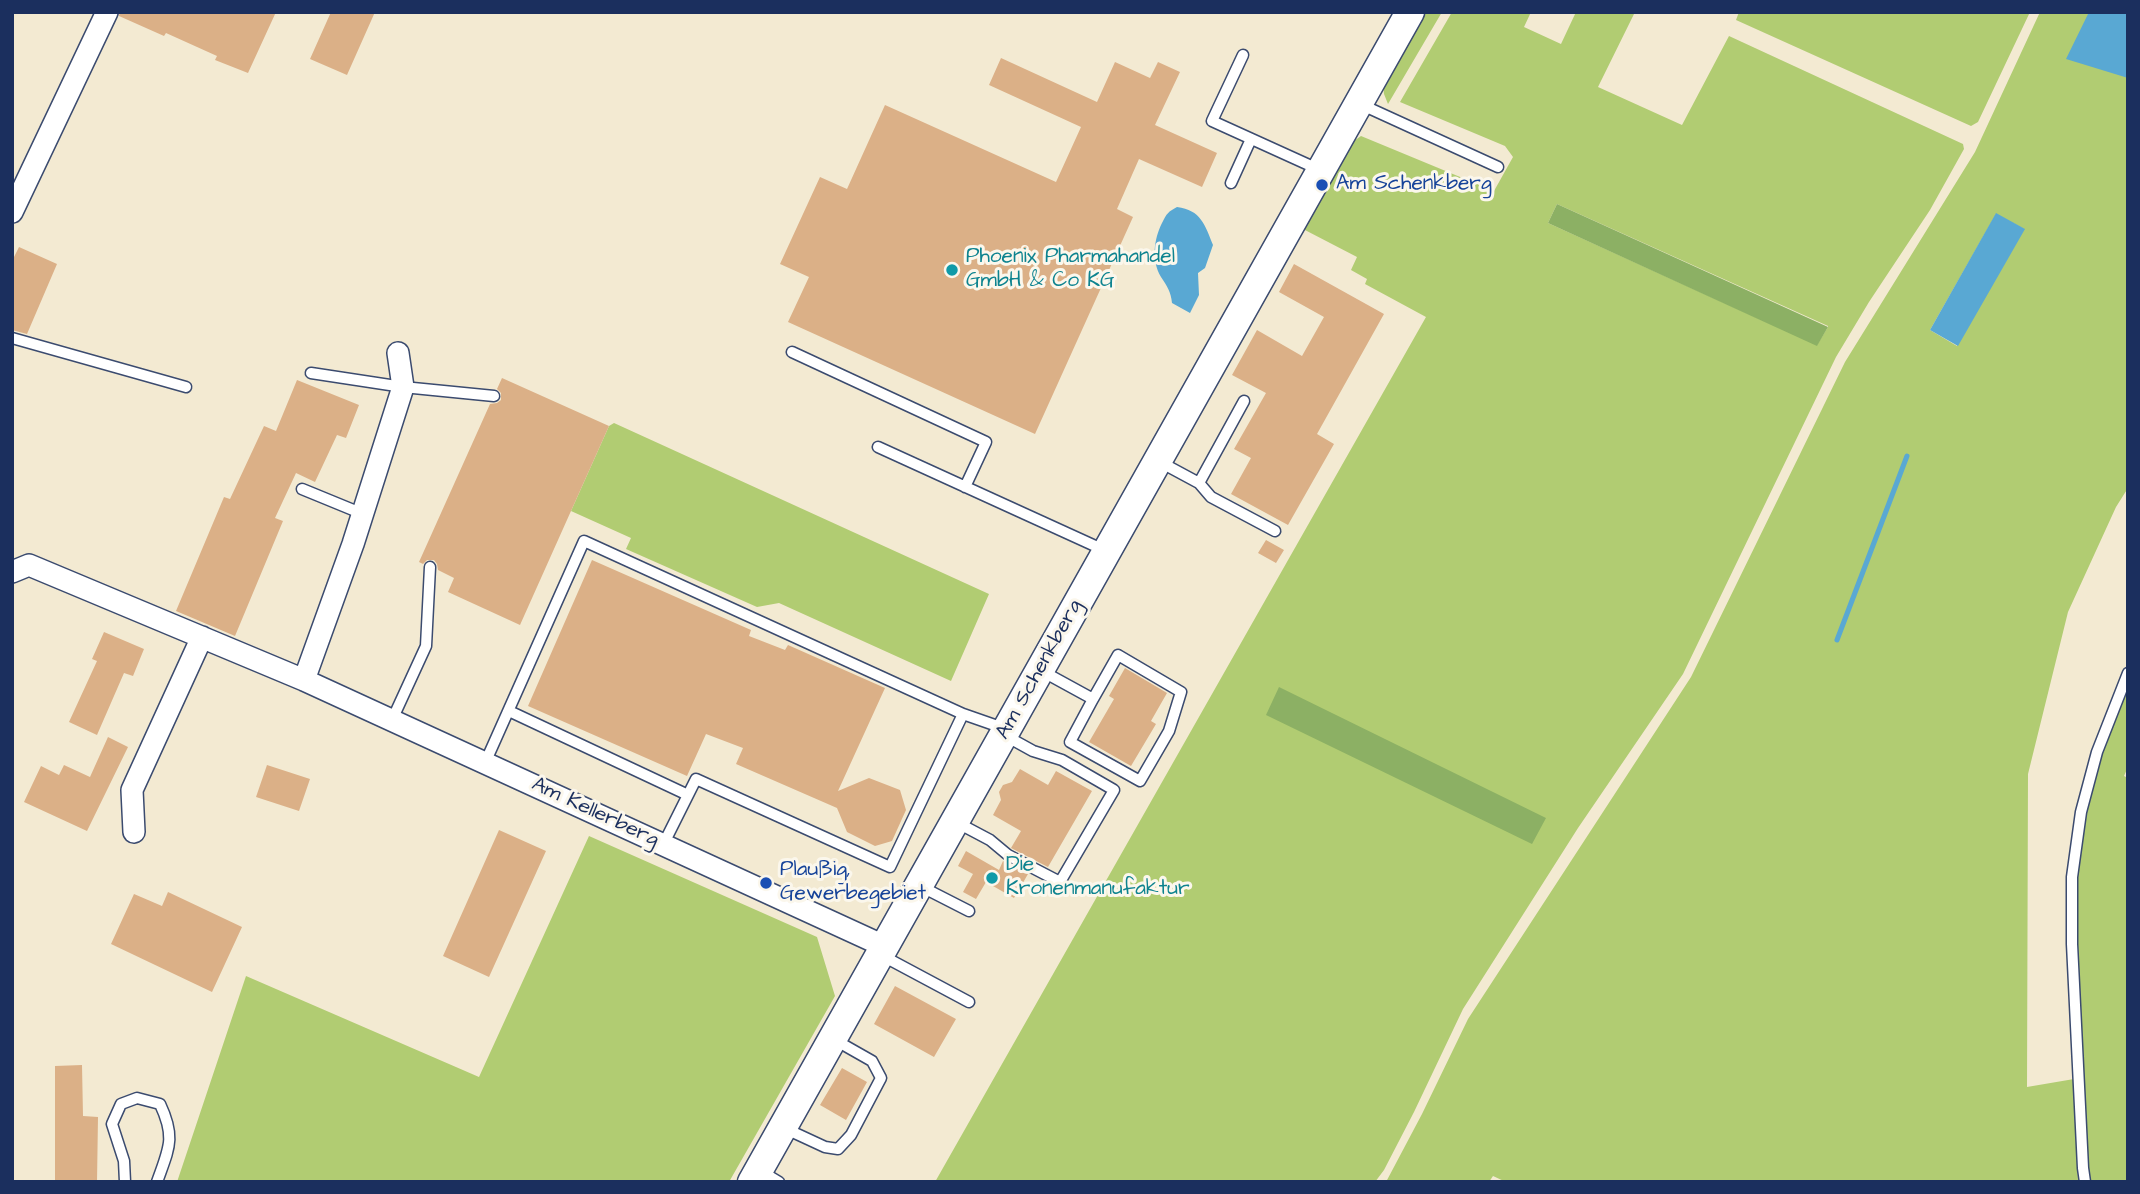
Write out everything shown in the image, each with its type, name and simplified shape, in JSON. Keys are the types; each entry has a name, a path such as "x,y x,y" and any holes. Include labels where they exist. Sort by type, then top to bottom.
{"main road":[{"name":"Am Schenkberg","path":"763,1178 784,1128 1410,12"}],"street":[{"path":"12,212 19,182 107,12"},
{"path":"304,680 363,514 403,387 398,353"},
{"name":"Am Kellerberg","path":"12,572 29,565 304,680 663,845 883,951"},
{"path":"134,832 132,790 202,637"}],"lane":[{"path":"1243,55 1212,121 1320,170"},
{"path":"1357,103 1498,167"},
{"path":"1231,183 1251,139"},
{"path":"12,338 186,387"},
{"path":"792,352 986,442 965,487"},
{"path":"311,373 403,387 494,396"},
{"path":"1199,483 1244,401"},
{"path":"877,447 1107,551"},
{"path":"1157,461 1199,483 1211,497 1275,531"},
{"path":"302,489 363,514"},
{"path":"485,763 584,541 1005,733 1033,751 1062,760 1114,790 1060,882 1009,855 990,839 955,822"},
{"path":"392,720 426,646 430,567"},
{"path":"1118,655 1181,692 1169,732 1140,781 1070,742 1093,699 1118,655"},
{"path":"1040,670 1093,699"},
{"path":"2085,1182 2082,1167 2072,944 2072,877 2081,812 2097,752 2128,673"},
{"path":"509,711 688,795"},
{"path":"663,845 696,779 890,867 963,714"},
{"path":"920,886 968,911"},
{"path":"883,951 969,1002"},
{"path":"784,1128 825,1147 838,1149 851,1135 881,1078 872,1061 834,1039"},
{"path":"125,1182 124,1161 112,1124 121,1104 137,1098 160,1104 167,1119 171,1142 157,1182"}],"green space":[{"path":"1421,12 1442,12 1388,104 1383,84"},
{"path":"1452,12 1531,12 1524,27 1561,44 1576,12 1635,12 1598,87 1682,125 1729,36 1963,144 1964,149 1930,210 1836,357 1683,674 1578,828 1463,1009 1414,1112 1375,1182 935,1182 1426,317 1365,284 1367,279 1351,270 1357,257 1303,229 1351,143 1361,136 1494,191 1513,157 1505,146 1400,102","holes":["1557,204 1828,326 1817,345 1548,223"]},
{"path":"1739,12 2030,12 1978,122 1971,126 1736,20"},
{"path":"2040,12 2128,12 2128,488 2116,507 2068,612 2028,774 2027,1087 2074,1079 2078,1182 1506,1182 1493,1176 1489,1182 1386,1182 1468,1019 1691,677 1845,362 1975,152","holes":["1996,214 2024,229 1957,346 1930,330"]},
{"path":"1557,204 1828,327 1817,346 1548,223"},
{"path":"614,423 989,594 951,681 779,603 757,607 626,549 631,538 571,511 609,426"},
{"path":"2128,686 2128,767 2124,776 2128,778 2128,1182 2091,1182 2087,1168 2077,944 2077,878 2086,814 2102,753"},
{"path":"1279,687 1546,818 1532,844 1266,715"},
{"path":"589,836 817,937 835,996 729,1182 177,1182 246,976 479,1077"}],"water":[{"path":"2089,12 2128,12 2128,78 2066,59"},
{"path":"1177,207 1197,215 1213,245 1205,268 1198,273 1199,295 1190,313 1172,303 1155,257 1157,236 1162,223 1168,213"},
{"path":"1996,213 2025,229 1958,346 1930,330"}],"building":[{"path":"120,12 276,12 248,73 215,60 217,56 166,33 164,36 119,16"},
{"path":"331,12 375,12 347,75 310,59"},
{"name":"Phoenix Pharmahandel GmbH & Co KG","path":"1001,58 1097,102 1115,62 1150,78 1158,62 1180,72 1155,125 1217,153 1202,187 1139,159 1117,209 1133,217 1035,434 788,322 809,277 780,264 820,177 847,189 885,105 1056,182 1081,127 989,85"},
{"path":"19,247 57,264 27,334 12,330 12,261"},
{"path":"1294,264 1384,314 1317,434 1334,444 1288,525 1231,494 1251,458 1234,449 1266,393 1232,375 1257,330 1302,356 1324,317 1279,292"},
{"path":"502,378 609,426 520,625 448,592 454,578 438,570 434,560 427,560 423,564 419,562 490,404 501,400 501,393 497,389"},
{"path":"297,380 359,405 346,438 337,435 315,482 296,473 275,518 283,521 235,636 176,611 224,497 230,499 264,426 276,431"},
{"path":"1266,540 1284,550 1276,563 1258,553"},
{"path":"592,560 751,630 749,636 785,650 788,645 885,688 838,791 869,778 900,790 906,810 892,841 875,846 847,832 837,808 736,764 743,748 706,734 687,776 528,706"},
{"path":"104,632 144,649 133,676 124,673 97,735 69,722 97,661 92,659"},
{"path":"1125,668 1167,693 1151,721 1156,724 1131,766 1089,742 1114,699 1109,696"},
{"path":"108,737 128,747 87,831 24,802 41,766 59,775 64,765 90,777"},
{"path":"267,765 310,779 299,811 256,797"},
{"path":"1020,769 1048,785 1056,771 1092,791 1048,867 1011,848 1021,831 993,815 1001,800 999,792 1003,785 1012,782"},
{"path":"499,830 546,851 489,977 443,956"},
{"name":"Die Kronenmanufaktur","path":"966,851 999,870 1003,861 1028,874 1014,898 986,882 976,899 963,892 973,874 958,866"},
{"path":"168,892 242,927 212,992 111,944 134,894 162,906"},
{"path":"895,986 956,1019 934,1057 874,1024"},
{"path":"82,1065 83,1116 98,1117 97,1182 55,1182 55,1066"},
{"path":"842,1068 867,1082 846,1120 820,1105"}],"waterway":[{"path":"1837,640 1907,456"}],"place":[{"name":"Am Schenkberg","path":"1322,185"},
{"name":"Phoenix Pharmahandel GmbH & Co KG","path":"952,270"},
{"name":"Die Kronenmanufaktur","path":"992,878"},
{"name":"Plaußig, Gewerbegebiet","path":"766,883"}]}
